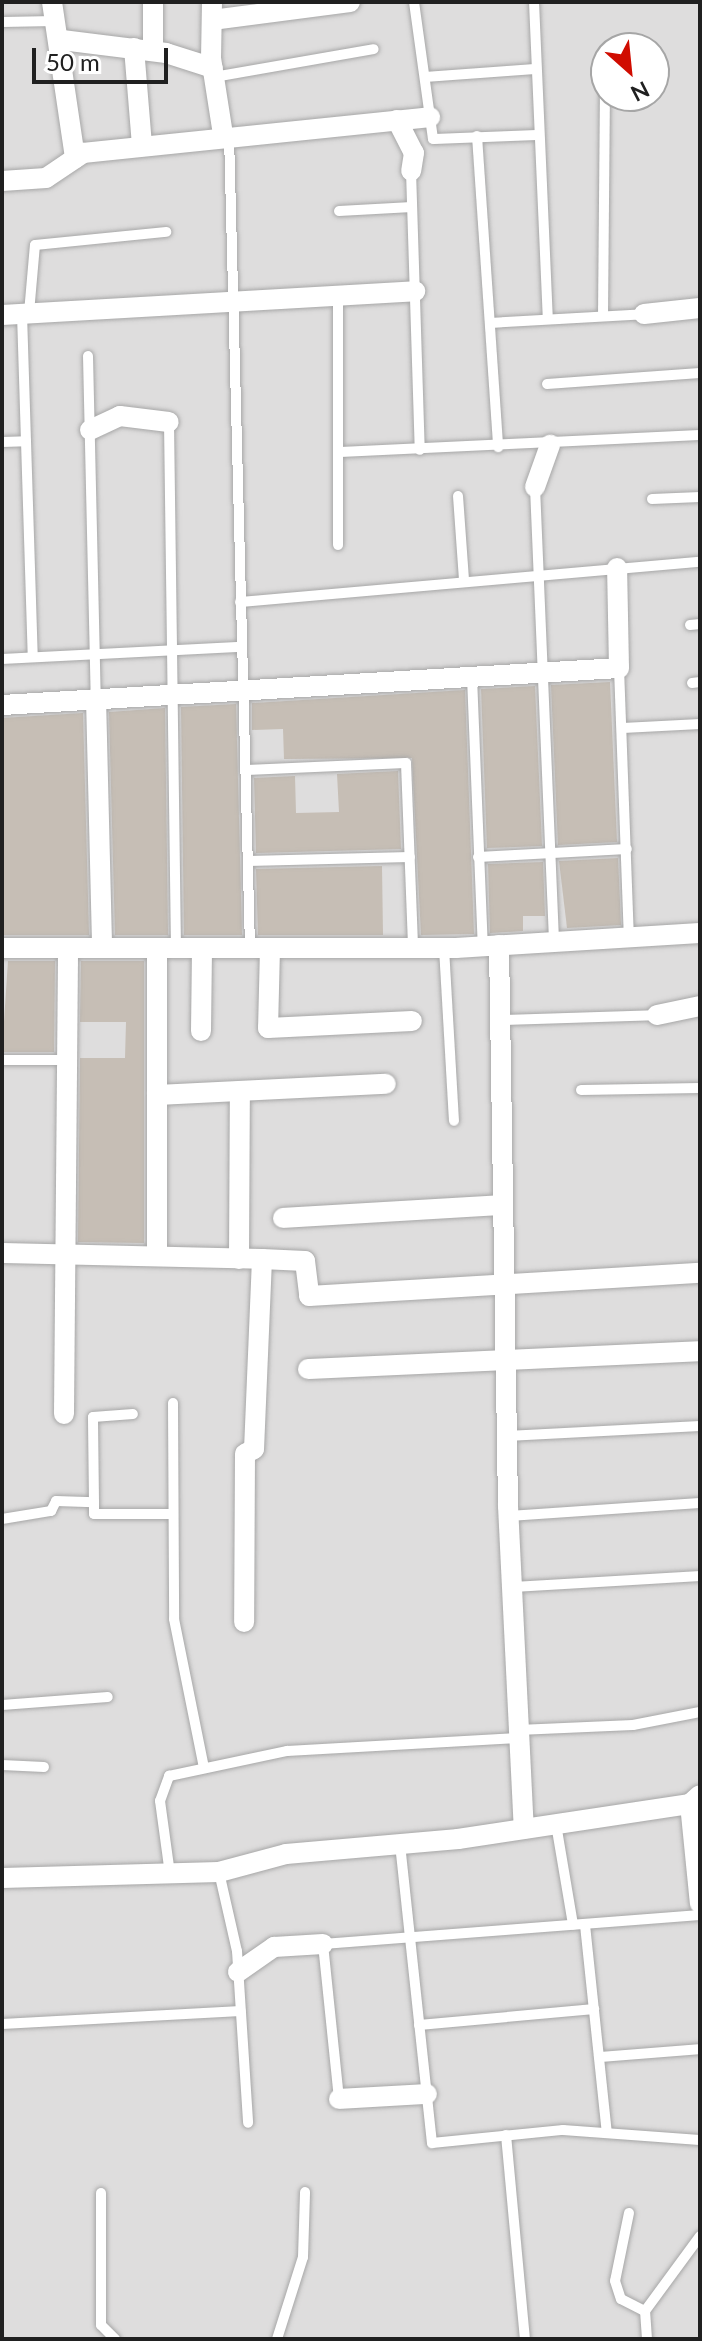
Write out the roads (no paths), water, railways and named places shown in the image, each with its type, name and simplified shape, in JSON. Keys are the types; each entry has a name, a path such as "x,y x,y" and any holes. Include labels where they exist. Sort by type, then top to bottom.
{"street":[{"path":"142,145 143,49 153,2"},
{"path":"226,135 213,73 212,11 350,2"},
{"path":"75,158 57,21 213,73"},
{"path":"2,181 46,178 75,158 142,145 430,117"},
{"path":"397,120 414,153 411,171"},
{"path":"18,314 338,293 415,291"},
{"path":"644,314 700,308"},
{"path":"90,430 120,416 169,422"},
{"path":"535,487 550,445"},
{"path":"2,705 175,692 619,668 617,568"},
{"path":"96,698 102,948"},
{"path":"2,948 444,948 700,933"},
{"path":"491,946 501,1020 509,1516 524,1829"},
{"path":"64,1414 70,1060 68,948"},
{"path":"157,1256 157,1095 166,948"},
{"path":"201,1031 202,948"},
{"path":"260,948 268,1028 412,1021"},
{"path":"657,1015 700,1006"},
{"path":"157,1095 386,1084"},
{"path":"239,1259 240,1091"},
{"path":"283,1218 503,1205"},
{"path":"2,1253 305,1261 309,1296 700,1273"},
{"path":"244,1622 245,1454 254,1449 262,1259"},
{"path":"308,1369 700,1351"},
{"path":"2,1878 219,1872 286,1854 400,1844 695,1808 700,1904"},
{"path":"238,1972 274,1947 323,1944"},
{"path":"339,2099 427,2094"}],"lane":[{"path":"414,2 433,139 538,135"},
{"path":"534,2 548,319"},
{"path":"2,22 57,21"},
{"path":"213,73 374,49"},
{"path":"425,77 535,69"},
{"path":"603,316 605,112"},
{"path":"226,135 248,861 260,948"},
{"path":"477,136 498,447"},
{"path":"411,171 420,450"},
{"path":"339,211 412,207"},
{"path":"33,657 26,441 18,314 35,245 166,232"},
{"path":"338,293 338,545"},
{"path":"490,323 644,314"},
{"path":"88,356 96,698"},
{"path":"547,384 700,373"},
{"path":"166,948 175,692 169,422"},
{"path":"340,452 550,445 700,435"},
{"path":"2,442 26,441"},
{"path":"535,487 547,672 554,942"},
{"path":"458,496 464,580"},
{"path":"652,499 700,497"},
{"path":"240,602 541,573 700,562"},
{"path":"2,659 242,647"},
{"path":"619,668 629,937"},
{"path":"472,676 478,857 491,946"},
{"path":"623,728 700,724"},
{"path":"246,770 406,763 413,948"},
{"path":"478,857 627,849"},
{"path":"248,861 410,857"},
{"path":"444,948 454,1121"},
{"path":"501,1020 657,1015"},
{"path":"2,1060 70,1060"},
{"path":"581,1090 700,1088"},
{"path":"173,1403 170,1514 174,1619 204,1768"},
{"path":"133,1414 93,1417 94,1514 170,1514"},
{"path":"507,1436 700,1426"},
{"path":"2,1519 51,1511 56,1501 94,1502"},
{"path":"509,1516 700,1503"},
{"path":"514,1587 700,1576"},
{"path":"2,1705 108,1697"},
{"path":"170,1874 160,1785 204,1768 287,1751 633,1725 700,1712"},
{"path":"2,1765 44,1767"},
{"path":"556,1824 573,1925"},
{"path":"400,1844 432,2143 506,2135 607,2133 700,2140"},
{"path":"219,1872 238,1972 248,2123"},
{"path":"339,2099 323,1944 409,1934 585,1925 700,1915"},
{"path":"585,1925 607,2133"},
{"path":"419,2025 594,2009"},
{"path":"2,2024 241,2011"},
{"path":"599,2057 700,2049"},
{"path":"506,2135 525,2339"},
{"path":"277,2339 303,2257 305,2192"},
{"path":"101,2193 101,2325 115,2339"},
{"path":"629,2213 615,2281 621,2299 645,2311"},
{"path":"647,2339 645,2311 700,2236"}]}
